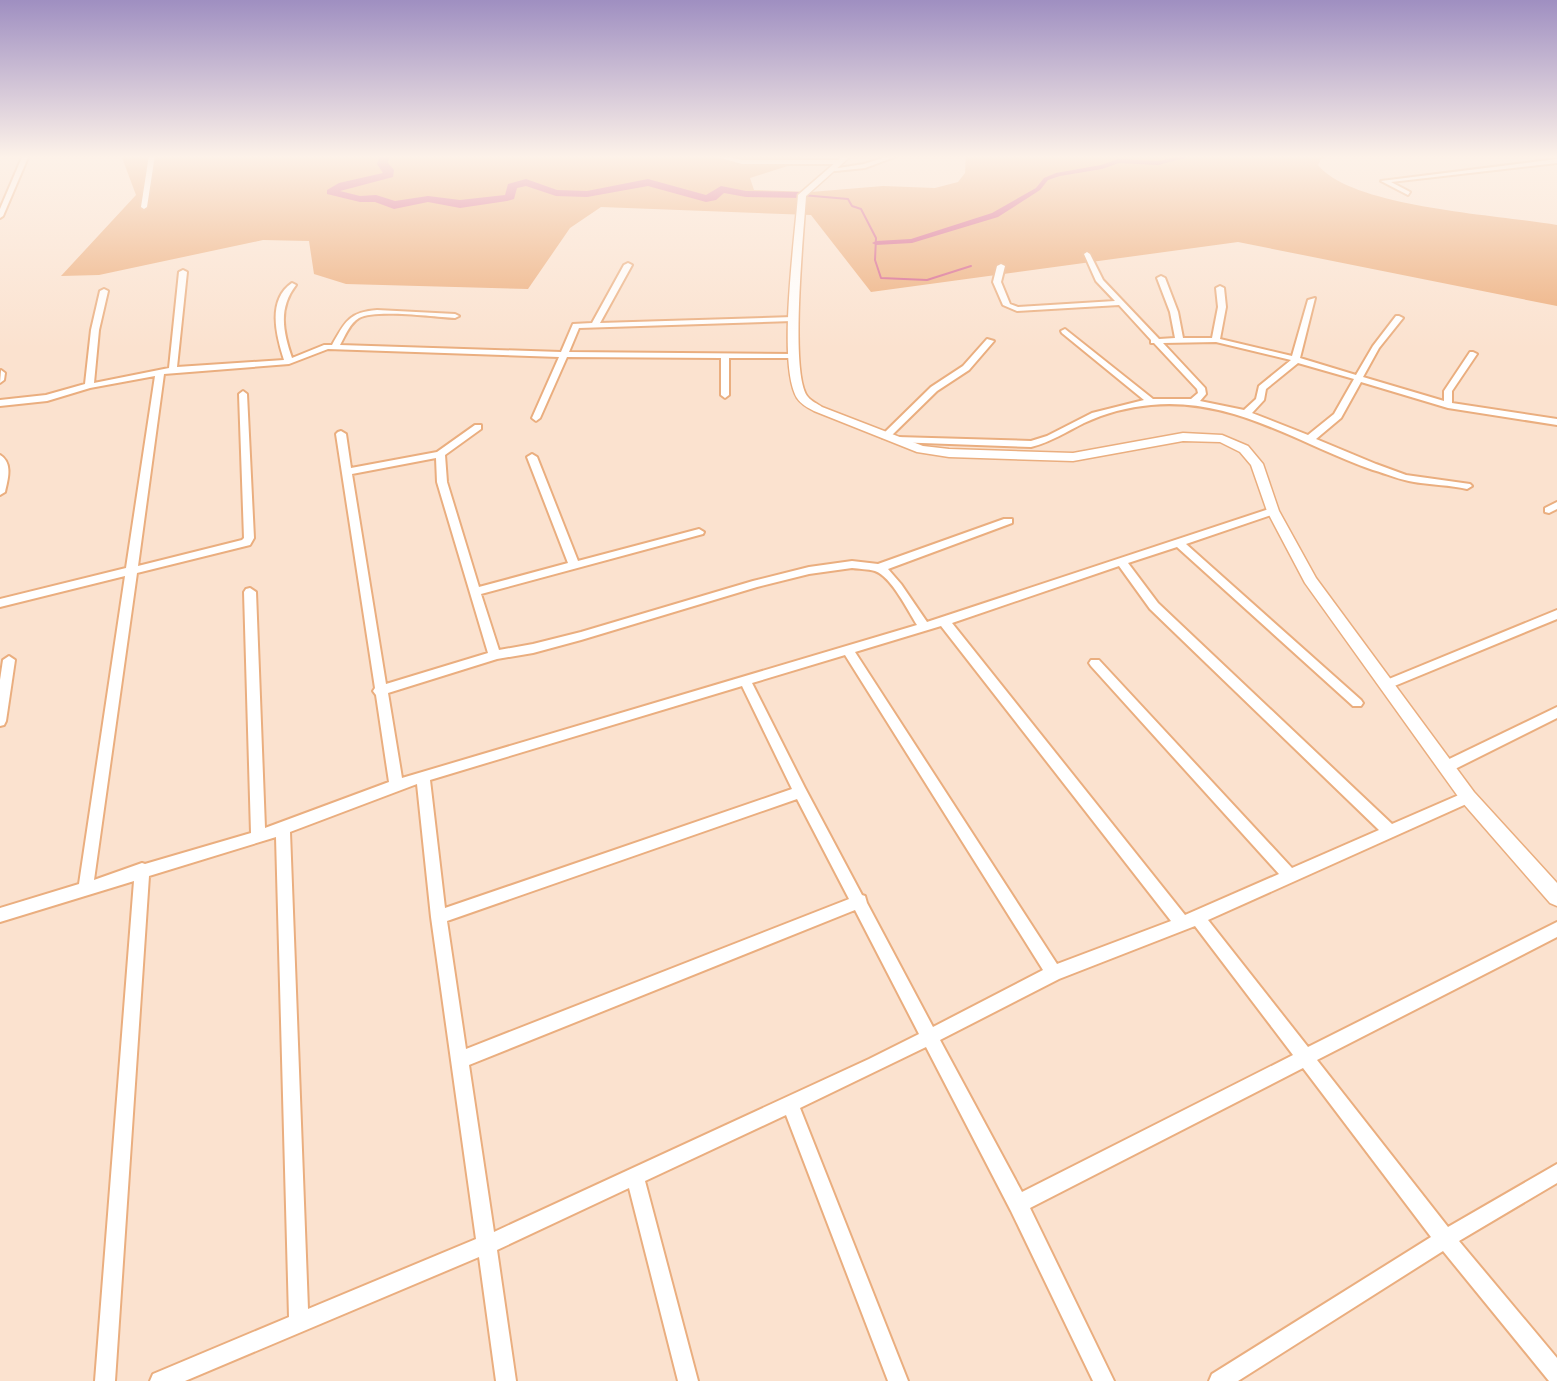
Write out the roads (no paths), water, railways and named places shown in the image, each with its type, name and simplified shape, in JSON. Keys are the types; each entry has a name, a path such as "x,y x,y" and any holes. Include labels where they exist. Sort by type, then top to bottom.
{"main road":[{"path":"800,219 793,319 798,389 803,399 818,409 892,438 949,453 1049,458 1184,437 1222,439 1234,443 1252,456 1273,510 1298,562 1468,797 1553,889"}],"street":[{"path":"1087,254 1100,281 1201,388 1202,394 1194,401"},
{"path":"596,325 628,265"},
{"path":"1001,266 997,282 1007,304 1017,309 1119,303"},
{"path":"173,370 183,272"},
{"path":"1161,278 1174,312 1180,340"},
{"path":"289,362 279,327 282,295 292,285"},
{"path":"1216,340 1222,307 1220,288"},
{"path":"89,386 94,330 104,291"},
{"path":"1246,414 1260,400 1262,388 1295,361 1312,300"},
{"path":"335,347 347,327 358,316 373,313 455,316"},
{"path":"1309,439 1335,422 1359,381 1362,369 1399,318"},
{"path":"537,418 573,328 793,319"},
{"path":"1065,331 1151,402"},
{"path":"1154,341 1216,340 1448,405 1557,422"},
{"path":"892,438 934,389 966,368 990,341"},
{"path":"0,404 47,398 89,386 173,370 289,362 335,347 562,354 794,356"},
{"path":"1448,405 1448,391 1473,354"},
{"path":"725,355 725,395"},
{"path":"86,887 128,574 160,373"},
{"path":"0,603 128,574 243,545 248,541 243,394"},
{"path":"892,438 1012,445 1044,442 1080,421 1151,402 1194,401 1246,414 1404,477 1467,486"},
{"path":"347,472 440,454 478,427"},
{"path":"341,434 379,691 396,785"},
{"path":"440,454 442,482 492,650 497,655"},
{"path":"532,457 574,565"},
{"path":"0,458 5,472 0,492"},
{"path":"0,915 283,829 396,785 944,621 1273,510"},
{"path":"879,568 1008,521"},
{"path":"474,592 699,532"},
{"path":"1179,543 1357,703"},
{"path":"1121,562 1154,606 1388,830"},
{"path":"379,691 497,655 830,565 867,564 879,568 888,575 923,627"},
{"path":"250,592 258,836"},
{"path":"1388,684 1557,614"},
{"path":"944,621 1305,1058 1445,1239 1557,1374"},
{"path":"848,650 1054,973"},
{"path":"0,722 9,660"},
{"path":"1095,663 1289,875"},
{"path":"745,681 800,792 1018,1204 1104,1381"},
{"path":"1446,767 1557,712"},
{"path":"423,778 439,917 506,1381"},
{"path":"439,917 800,792"},
{"path":"160,1381 488,1244 790,1104 1054,973 1190,921 1388,830 1468,797"},
{"path":"283,829 299,1323"},
{"path":"105,1381 142,870"},
{"path":"461,1060 860,901"},
{"path":"1018,1204 1557,929"},
{"path":"790,1104 898,1381"},
{"path":"1219,1381 1445,1239 1557,1173"},
{"path":"635,1177 688,1381"}],"waterway":[{"path":"866,219 876,238 875,260 881,278 927,280 971,266"},
{"path":"876,243 912,241 981,219"}]}
